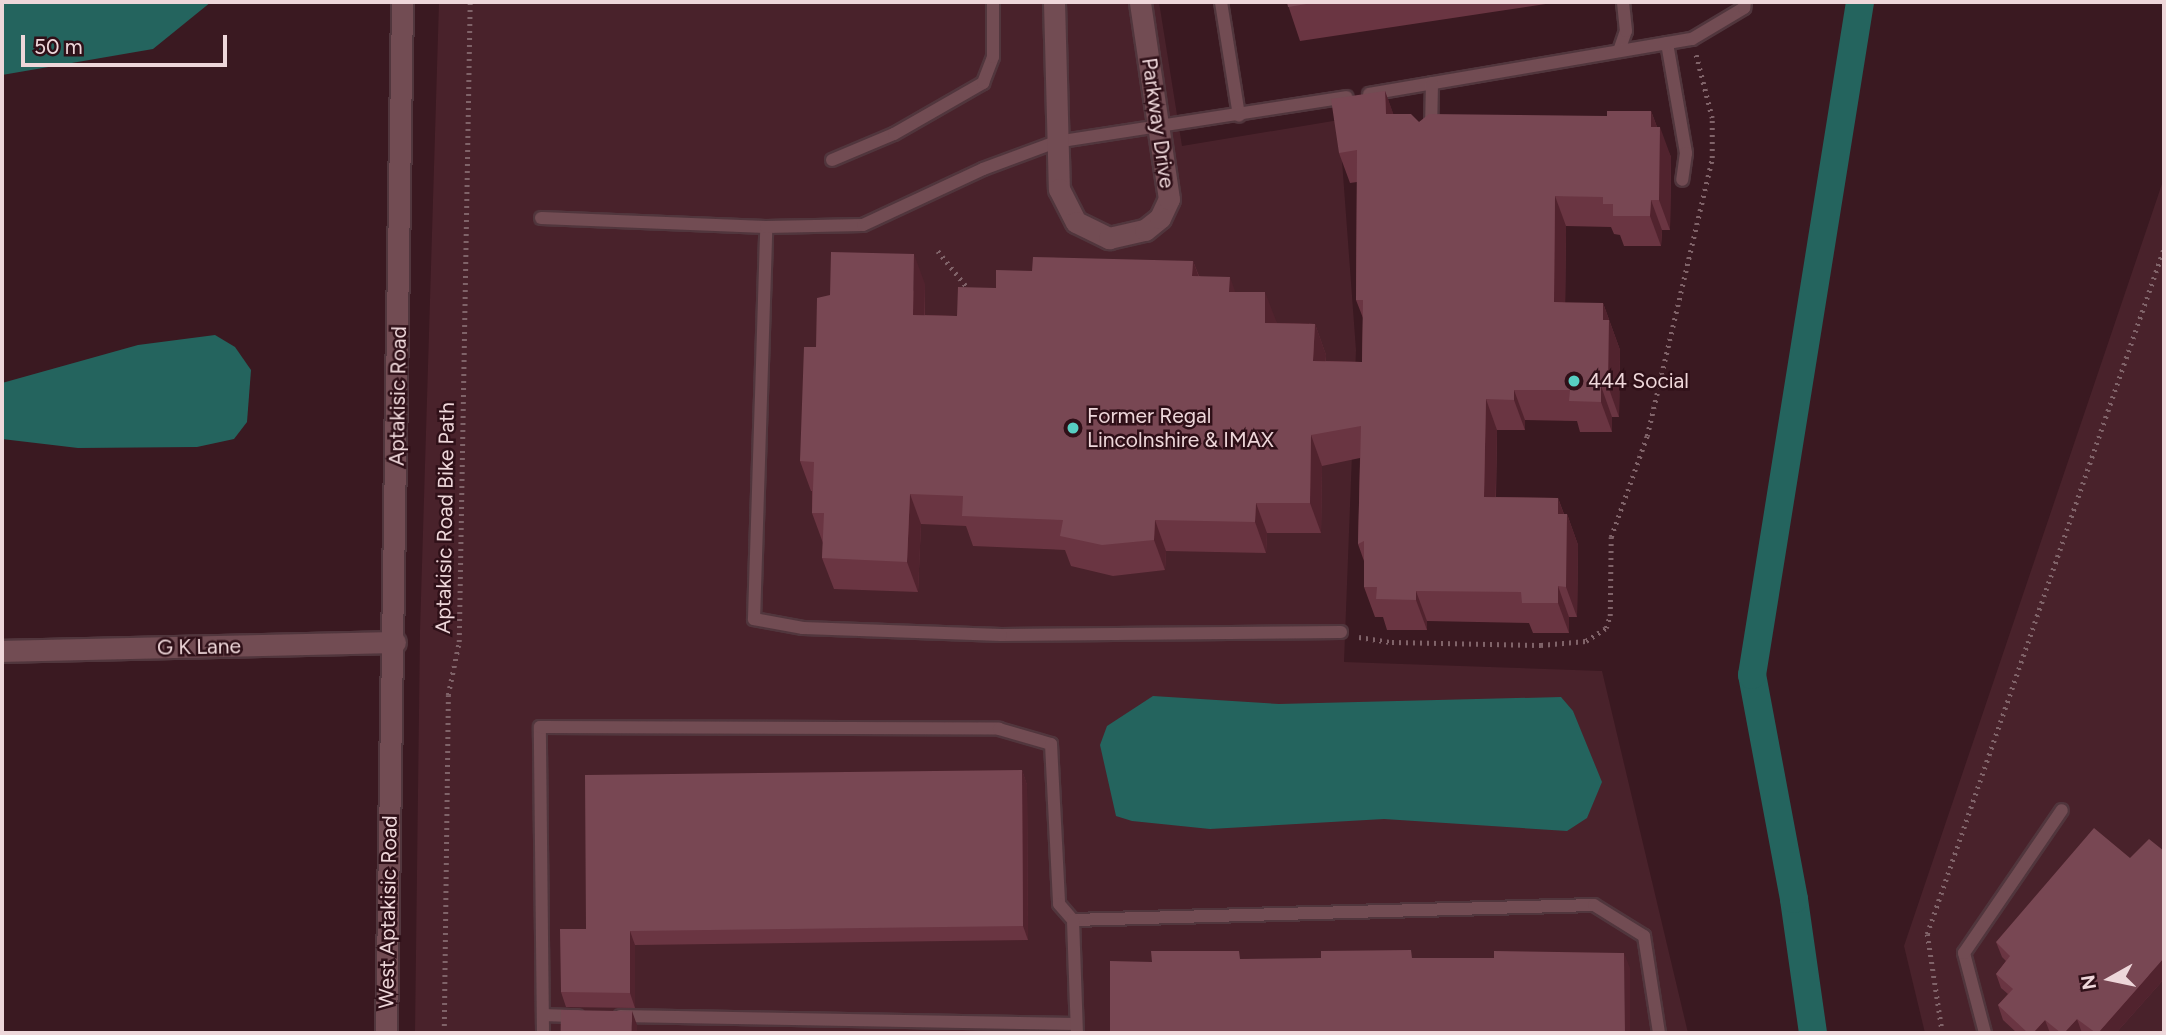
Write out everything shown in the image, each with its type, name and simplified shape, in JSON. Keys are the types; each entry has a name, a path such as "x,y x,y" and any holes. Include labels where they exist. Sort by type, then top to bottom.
{"main road":[{"name":"Aptakisic Road","path":"390,791 395,642 402,2"},
{"name":"Parkway Drive","path":"1054,2 1059,188 1076,222 1109,238 1128,237 1160,218 1169,199 1140,2"},
{"name":"G K Lane","path":"2,651 395,642"},
{"name":"West Aptakisic Road","path":"386,1033 390,791"}],"lane":[{"path":"832,160 894,134 983,83 993,57 993,2"},
{"path":"1221,2 1239,116"},
{"path":"1619,51 1626,31 1623,2"},
{"path":"541,218 766,227 863,225 983,169 1056,142 1160,129 1692,39 1744,8 1745,2"},
{"path":"1667,43 1686,153 1682,180"},
{"path":"1431,144 1432,83"},
{"path":"766,227 754,619 803,628 1001,635 1341,632"},
{"path":"543,1033 540,727 999,729 1051,744 1059,904 1073,920 1077,1029 611,1016"},
{"path":"1985,1033 1964,953 2062,810"},
{"path":"1073,920 1594,905 1644,936 1659,1033"},
{"path":"543,1015 598,1016"}],"path":[{"name":"Aptakisic Road Bike Path","path":"444,1033 448,695 459,642 470,2"},
{"path":"1341,632 1392,642 1541,645 1586,641 1606,628 1610,616 1611,537 1647,436 1712,158 1712,118 1692,39"},
{"path":"1942,1033 1927,934 2164,248"},
{"path":"938,251 971,292 984,293"}],"shaded area":[{"path":"439,2 1159,2 1182,146 1339,120 1356,350 1344,662 1602,671 1688,1033 415,1033 420,631"},
{"path":"2164,178 2164,1033 1925,1033 1904,946"}],"water":[{"path":"2,2 211,2 153,49 2,75"},
{"path":"215,335 235,347 251,370 247,422 234,439 197,447 78,448 2,439 2,383 138,345"},
{"path":"1153,696 1279,704 1561,697 1573,711 1602,782 1587,818 1567,831 1384,819 1210,829 1132,821 1116,816 1100,745 1107,726"}],"building":[{"path":"1287,2 1319,2 1288,7"},
{"path":"1385,91 1386,114 1411,114 1419,122 1429,114 1607,116 1607,111 1651,111 1651,127 1660,127 1659,200 1651,200 1650,216 1613,216 1613,204 1603,204 1603,197 1555,196 1554,302 1603,303 1603,320 1609,320 1608,386 1601,386 1601,402 1569,401 1570,390 1514,390 1514,400 1486,399 1484,497 1558,498 1558,514 1567,514 1566,587 1558,586 1558,603 1522,603 1521,592 1416,591 1416,600 1376,599 1377,587 1364,587 1364,541 1358,544 1361,426 1311,435 1310,503 1256,503 1255,522 1155,520 1154,540 1102,545 1060,536 1063,520 962,516 963,496 910,494 907,562 822,558 824,513 812,513 814,462 800,461 804,347 816,347 817,298 830,295 831,252 914,254 913,315 957,316 958,287 996,288 996,270 1032,271 1033,257 1193,261 1192,276 1230,277 1229,292 1265,292 1265,323 1315,324 1313,361 1362,362 1363,300 1356,300 1357,150 1339,153 1331,99"},
{"path":"1022,770 1023,926 630,931 630,993 561,992 560,929 586,929 585,775"},
{"path":"2094,828 2130,858 2149,839 2164,851 2164,958 2098,1033 2077,1019 2064,1033 2045,1020 2033,1033 2028,1033 1998,1005 2013,989 1996,974 2010,956 1996,942"},
{"path":"1411,950 1412,958 1494,958 1494,951 1624,953 1625,1033 1110,1033 1110,961 1152,962 1151,951 1239,951 1240,959 1321,958 1321,951"},
{"path":"561,1010 632,1011 632,1033 561,1033"}],"waterway":[{"path":"1813,1033 1794,899 1752,675 1860,2"}],"place":[{"name":"444 Social","path":"1574,381"},
{"name":"Former Regal Lincolnshire & IMAX","path":"1073,428"}]}
